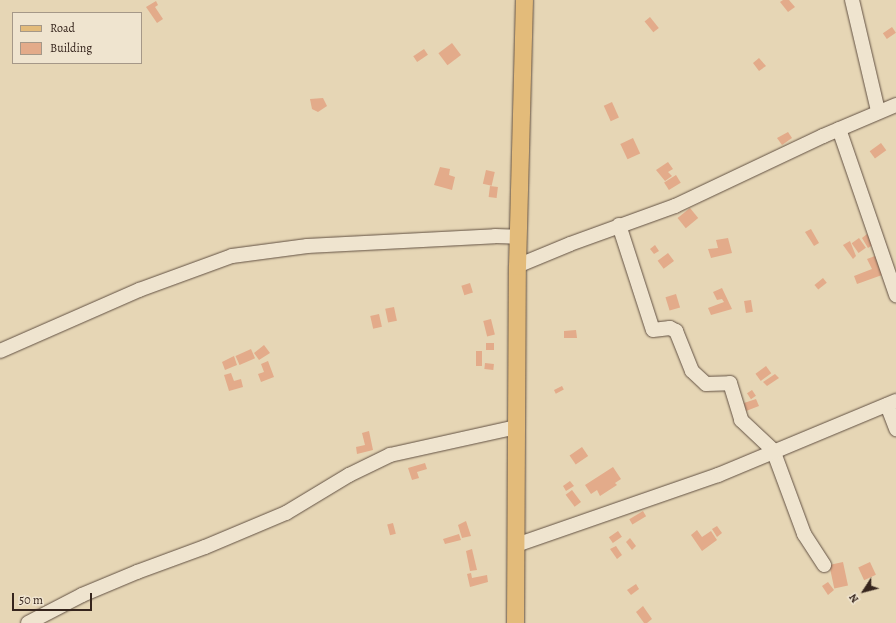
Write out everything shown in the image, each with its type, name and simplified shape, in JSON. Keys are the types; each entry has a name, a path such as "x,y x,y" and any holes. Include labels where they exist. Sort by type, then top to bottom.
{"main road":[{"path":"515,623 517,266 524,0"}],"street":[{"path":"852,0 878,111"},
{"path":"517,266 619,225 675,206 878,111 896,105"},
{"path":"839,129 896,295"},
{"path":"619,225 653,330 670,328 676,331 692,371 706,384 730,382 741,420 773,450 804,534 824,565"},
{"path":"0,352 139,290 232,256 306,246 495,236 518,237"},
{"path":"516,545 718,475 773,450 892,403 896,428"},
{"path":"28,623 82,595 286,513 349,475 390,456 516,427"}],"building":[{"path":"783,0 789,0 795,7 788,12 780,2"},
{"path":"156,1 158,5 155,7 163,19 157,23 146,7"},
{"path":"650,17 659,28 653,32 645,21"},
{"path":"892,27 896,33 887,39 883,33"},
{"path":"452,43 461,55 447,65 438,53"},
{"path":"424,49 428,55 417,62 413,56"},
{"path":"759,58 766,66 759,71 753,63"},
{"path":"323,98 327,106 318,112 312,109 310,99"},
{"path":"612,102 619,118 611,121 604,106"},
{"path":"788,132 792,138 782,145 777,138"},
{"path":"633,138 640,153 627,159 620,144"},
{"path":"881,143 886,150 875,159 870,151"},
{"path":"668,162 673,169 668,172 672,176 665,181 656,170"},
{"path":"440,167 450,169 449,175 455,177 452,190 434,185"},
{"path":"486,170 495,172 492,186 483,184"},
{"path":"676,175 681,183 669,190 664,182"},
{"path":"490,186 498,187 497,198 489,197"},
{"path":"690,208 698,218 686,228 678,218"},
{"path":"811,229 819,243 814,246 805,232"},
{"path":"867,234 874,244 868,248 862,238"},
{"path":"728,238 732,253 711,258 708,249 718,248 716,240"},
{"path":"859,238 866,248 859,253 852,243"},
{"path":"850,241 856,256 853,259 843,245"},
{"path":"655,245 659,251 654,254 650,249"},
{"path":"668,253 674,261 664,269 658,261"},
{"path":"875,256 882,275 857,284 854,276 872,269 867,259"},
{"path":"823,278 827,283 818,290 814,285"},
{"path":"470,283 473,293 464,295 461,286"},
{"path":"722,288 732,309 711,315 708,308 724,302 722,299 717,300 713,292"},
{"path":"676,294 680,307 670,311 665,297"},
{"path":"751,300 753,312 746,313 744,301"},
{"path":"394,307 397,321 388,323 385,309"},
{"path":"379,314 382,327 373,329 370,316"},
{"path":"491,319 495,335 487,336 483,321"},
{"path":"576,330 577,338 564,338 564,331"},
{"path":"486,343 494,343 494,350 486,350"},
{"path":"264,345 270,353 259,360 254,353"},
{"path":"251,349 255,358 240,365 235,356"},
{"path":"476,351 482,351 482,366 476,366"},
{"path":"234,356 237,365 225,370 222,362"},
{"path":"268,361 274,377 261,382 258,374 264,372 261,364"},
{"path":"485,363 494,364 493,370 484,369"},
{"path":"766,366 771,373 761,381 755,374"},
{"path":"231,373 234,381 241,379 243,387 229,391 224,375"},
{"path":"775,374 779,378 767,386 763,382"},
{"path":"562,386 564,390 556,394 554,390"},
{"path":"752,390 756,396 751,399 747,393"},
{"path":"756,399 759,406 746,411 744,403"},
{"path":"369,431 373,450 357,454 356,447 365,445 362,433"},
{"path":"582,447 588,456 576,465 570,455"},
{"path":"425,463 427,469 417,472 419,478 412,480 408,468"},
{"path":"613,467 621,479 615,483 617,485 600,496 597,490 591,494 585,485"},
{"path":"570,481 574,486 566,491 563,486"},
{"path":"572,490 581,502 575,507 566,495"},
{"path":"643,511 646,516 632,524 629,519"},
{"path":"466,521 471,536 462,538 458,525"},
{"path":"393,523 396,534 390,535 387,525"},
{"path":"717,526 722,533 717,537 712,529"},
{"path":"697,530 702,537 711,531 717,540 702,551 691,535"},
{"path":"618,531 622,537 613,543 609,537"},
{"path":"459,534 461,540 445,544 443,539"},
{"path":"630,538 636,546 632,550 626,542"},
{"path":"616,546 622,555 617,559 610,549"},
{"path":"472,549 477,570 470,571 466,551"},
{"path":"843,562 848,585 834,588 829,565"},
{"path":"870,562 876,575 864,580 858,567"},
{"path":"471,573 472,578 487,575 488,582 470,587 467,574"},
{"path":"828,582 834,590 828,595 822,586"},
{"path":"636,584 639,589 631,595 627,590"},
{"path":"643,606 652,619 647,623 644,623 636,612"}]}
